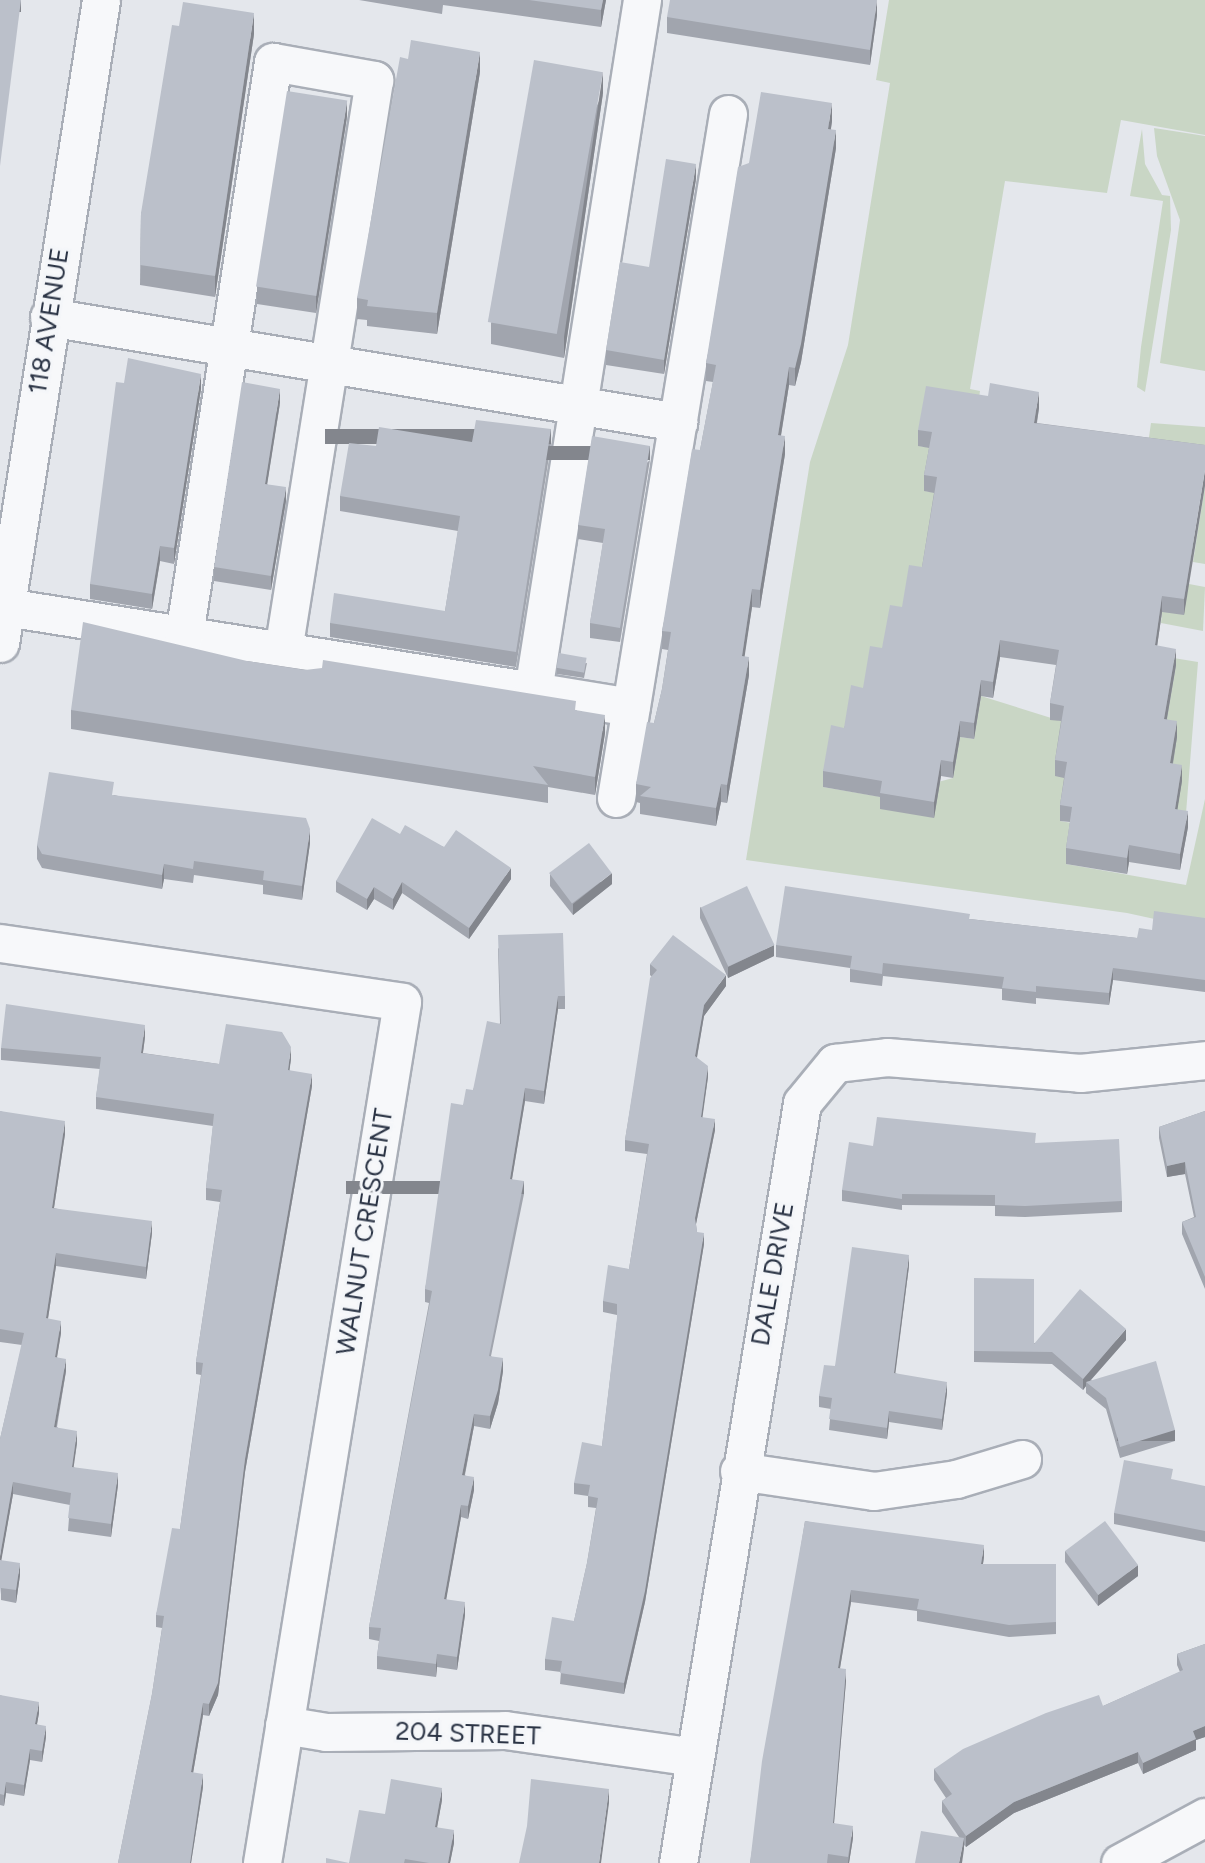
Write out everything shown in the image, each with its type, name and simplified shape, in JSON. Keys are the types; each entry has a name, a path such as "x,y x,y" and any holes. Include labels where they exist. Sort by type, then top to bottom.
{"street":[{"name":"118 AVENUE","path":"3,625 49,317 101,0"},
{"path":"533,691 642,0"},
{"path":"184,635 273,62 374,80 327,363 284,651"},
{"path":"616,798 728,114"},
{"path":"49,317 678,422"},
{"path":"3,625 184,635 631,707"},
{"name":"WALNUT CRESCENT","path":"0,943 402,1002 262,1863"},
{"name":"DALE DRIVE","path":"678,1863 739,1471 802,1103 835,1063 887,1057 1080,1073 1205,1060"},
{"path":"739,1471 874,1492 957,1479 1021,1459"},
{"name":"204 STREET","path":"284,1725 326,1732 505,1730 694,1757"},
{"path":"1120,1863 1205,1817"}],"green space":[{"path":"889,0 1205,0 1205,135 1121,120 1107,193 1005,181 970,389 980,391 977,410 919,446 932,448 925,491 937,493 922,583 823,787 882,797 953,778 960,737 974,739 981,696 1064,722 1067,778 1060,821 1072,823 1066,864 1186,885 1205,799 1205,930 1127,913 746,860 810,462 848,345 890,83 876,80"},
{"path":"1154,128 1205,136 1205,371 1160,363 1180,220 1157,156"},
{"path":"1142,129 1145,164 1162,195 1170,196 1171,230 1145,392 1137,387 1163,201 1130,196"},
{"path":"1151,423 1205,427 1205,461 1147,451"},
{"path":"1205,486 1205,564 1193,562"},
{"path":"1189,584 1205,587 1203,631 1161,623 1162,612"},
{"path":"1155,655 1198,662 1185,826 1175,825 1164,735 1176,665"}],"building":[{"path":"0,0 21,0 0,166"},
{"path":"529,0 603,0 601,10"},
{"path":"670,0 877,0 870,50 667,17"},
{"path":"183,2 254,13 215,276 140,265 141,213 172,25 179,26"},
{"path":"411,40 480,52 437,313 367,306 368,300 357,298 400,57 408,59"},
{"path":"534,60 603,72 557,334 488,322"},
{"path":"287,91 347,101 316,296 256,287"},
{"path":"761,92 832,103 828,129 836,130 801,344 795,368 789,367 778,435 785,436 760,590 752,589 742,656 749,657 727,785 721,784 716,808 640,796 651,787 636,784 647,722 654,723 662,689 671,632 662,631 692,449 700,450 716,365 706,363 738,167 749,163"},
{"path":"666,159 696,164 664,360 606,350 620,262 649,267"},
{"path":"128,358 201,374 174,548 160,546 152,594 90,584 116,382 124,383"},
{"path":"242,382 280,389 265,484 286,487 271,576 214,567"},
{"path":"990,383 1039,392 1034,423 1205,445 1205,470 1184,599 1162,596 1155,645 1176,649 1164,719 1177,721 1170,763 1182,765 1175,809 1188,811 1180,854 1129,845 1127,858 1066,848 1072,807 1060,805 1067,762 1055,760 1064,706 1050,703 1059,650 1000,640 993,682 981,680 974,723 960,721 953,762 941,760 934,802 880,793 882,781 823,771 831,725 844,728 851,685 863,688 870,646 882,648 890,605 902,607 909,565 922,567 937,477 924,475 932,432 918,430 926,386 988,396"},
{"path":"476,420 551,429 516,652 330,623 334,593 445,611 460,516 340,496 349,443 376,446 379,427 472,442"},
{"path":"592,436 650,446 620,628 590,623 605,529 578,525"},
{"path":"83,622 247,661 305,670 322,668 323,660 576,701 575,710 605,715 595,777 533,766 548,785 71,710"},
{"path":"559,653 587,658 584,673 556,668"},
{"path":"49,772 114,782 112,795 306,818 310,829 302,886 263,880 264,871 194,861 193,869 164,864 162,875 42,854 37,845"},
{"path":"372,818 400,834 405,825 444,847 456,830 511,868 469,928 402,882 393,899 374,887 367,899 336,881"},
{"path":"589,843 612,873 572,903 549,873"},
{"path":"747,886 774,945 728,966 701,908"},
{"path":"785,886 970,914 969,919 1137,938 1139,928 1152,930 1154,911 1205,918 1205,980 1113,968 1109,993 1036,986 1036,992 1002,988 1004,977 883,963 882,974 850,969 852,956 776,945"},
{"path":"563,933 565,996 558,996 544,1091 525,1088 510,1179 524,1181 489,1356 503,1358 498,1390 490,1416 474,1414 462,1475 474,1477 468,1506 461,1505 444,1599 465,1602 457,1657 437,1654 436,1664 377,1656 381,1628 369,1627 432,1291 425,1289 451,1103 463,1105 466,1089 473,1090 487,1021 501,1024 498,935"},
{"path":"673,935 726,975 704,1005 695,1056 708,1066 701,1117 715,1119 695,1218 697,1232 704,1233 645,1591 624,1683 560,1673 562,1661 545,1659 552,1617 574,1621 587,1563 598,1498 588,1496 590,1485 574,1483 582,1442 602,1446 617,1318 617,1304 603,1301 608,1265 629,1269 649,1144 625,1140 650,978 657,970 650,964"},
{"path":"6,1004 145,1025 141,1053 219,1064 226,1024 282,1032 291,1047 288,1070 312,1074 245,1459 218,1683 209,1704 203,1703 191,1772 203,1774 190,1863 118,1863 152,1694 164,1616 156,1615 172,1528 180,1529 203,1363 196,1362 222,1190 206,1188 214,1114 96,1097 101,1057 1,1048"},
{"path":"0,1111 65,1121 52,1208 152,1221 146,1267 56,1253 46,1318 61,1321 55,1357 66,1359 54,1427 77,1431 72,1467 118,1473 111,1524 68,1518 71,1493 13,1482 0,1556 0,1439 24,1333 0,1329"},
{"path":"1205,1111 1205,1277 1182,1222 1196,1217 1185,1162 1167,1166 1159,1127"},
{"path":"877,1117 1036,1133 1035,1143 1119,1139 1122,1201 995,1205 995,1195 902,1194 902,1199 842,1190 849,1142 873,1146"},
{"path":"852,1247 909,1255 894,1373 947,1382 942,1419 889,1411 887,1428 829,1419 832,1398 819,1396 824,1365 835,1366"},
{"path":"974,1278 1034,1279 1034,1344 1080,1289 1126,1329 1083,1379 1052,1352 974,1351"},
{"path":"1156,1361 1175,1430 1120,1447 1106,1398 1086,1382"},
{"path":"1124,1460 1173,1469 1171,1479 1205,1486 1205,1531 1114,1513"},
{"path":"805,1521 984,1545 981,1564 1056,1564 1056,1622 1009,1625 917,1609 919,1599 851,1590 838,1668 846,1669 833,1823 853,1826 848,1857 828,1854 827,1863 750,1863 762,1761"},
{"path":"1105,1521 1138,1565 1098,1595 1065,1551"},
{"path":"0,1560 20,1563 16,1590 1,1588 0,1594"},
{"path":"1205,1644 1205,1726 1193,1731 1196,1739 1143,1763 1138,1752 1014,1802 966,1836 942,1801 952,1794 934,1769 963,1749 1046,1713 1099,1695 1103,1706 1183,1670 1177,1654"},
{"path":"0,1695 39,1702 35,1724 46,1726 42,1751 30,1749 24,1785 6,1782 4,1795 0,1794"},
{"path":"391,1779 442,1788 435,1827 454,1830 448,1863 405,1859 404,1863 349,1863 359,1810 385,1814"},
{"path":"531,1779 609,1789 599,1863 519,1863 527,1826"},
{"path":"921,1831 964,1838 959,1863 915,1863"},
{"path":"326,1858 349,1863 326,1863"}]}
